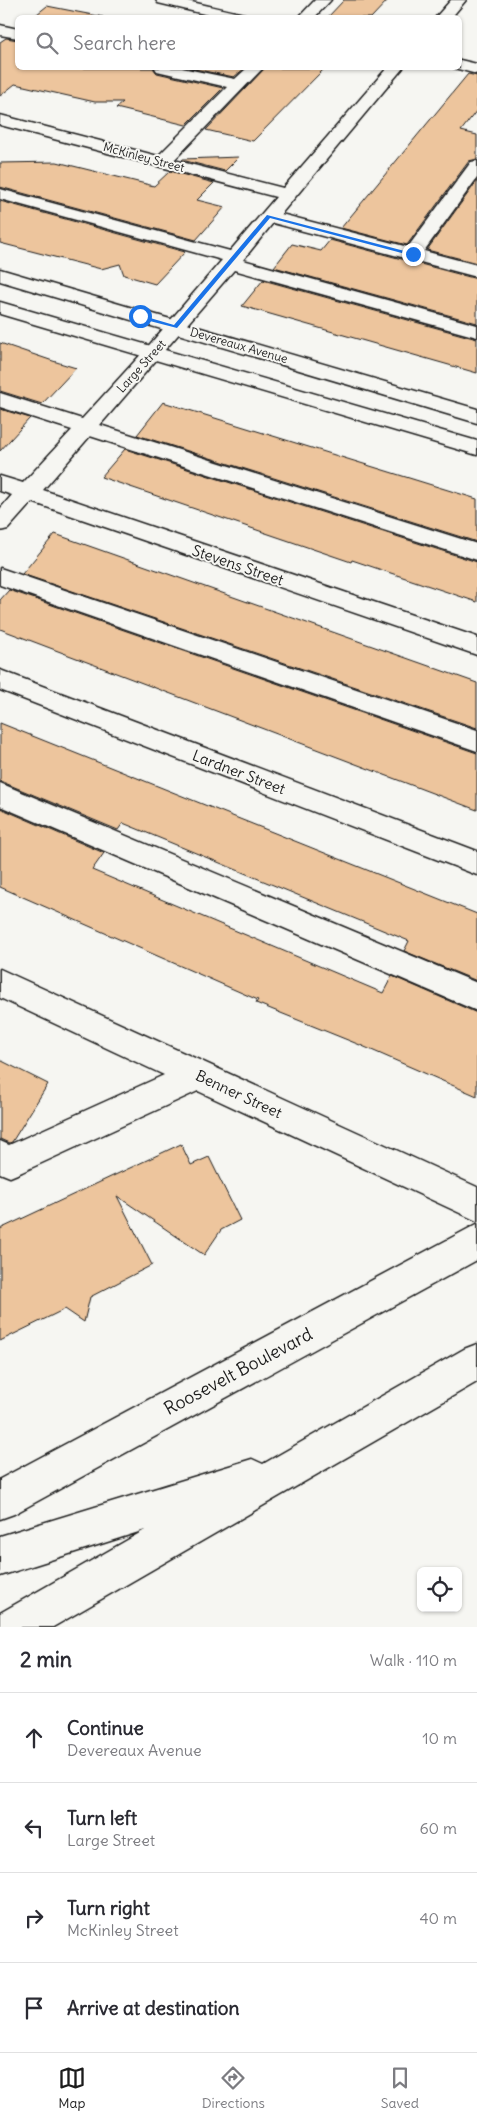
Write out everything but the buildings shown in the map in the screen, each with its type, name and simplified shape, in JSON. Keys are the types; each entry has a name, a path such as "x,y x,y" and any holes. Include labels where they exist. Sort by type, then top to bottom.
{"main road":[{"path":"163,0 230,15"},
{"path":"308,15 324,0"},
{"path":"445,15 459,0"},
{"path":"0,30 15,33"},
{"path":"462,65 477,69"},
{"path":"172,70 238,85"},
{"path":"163,161 253,70"},
{"name":"Large Street","path":"0,523 233,261 393,70"},
{"name":"McKinley Street","path":"0,120 288,195"},
{"path":"413,254 477,166"},
{"path":"0,194 477,331"},
{"path":"269,216 477,271"},
{"name":"Devereaux Avenue","path":"0,275 477,416"},
{"path":"0,308 477,448"},
{"path":"0,400 477,552"},
{"name":"Stevens Street","path":"0,484 477,646"},
{"path":"0,576 477,742"},
{"name":"Lardner Street","path":"0,680 477,863"},
{"path":"0,794 477,997"},
{"name":"Benner Street","path":"0,984 477,1204"},
{"path":"3,1161 198,1075"},
{"name":"Roosevelt Boulevard","path":"0,1500 477,1241"},
{"path":"14,1627 477,1362"},
{"path":"0,1556 301,1463"}],"route":[{"path":"140,316 175,327 269,216 413,254"}]}
